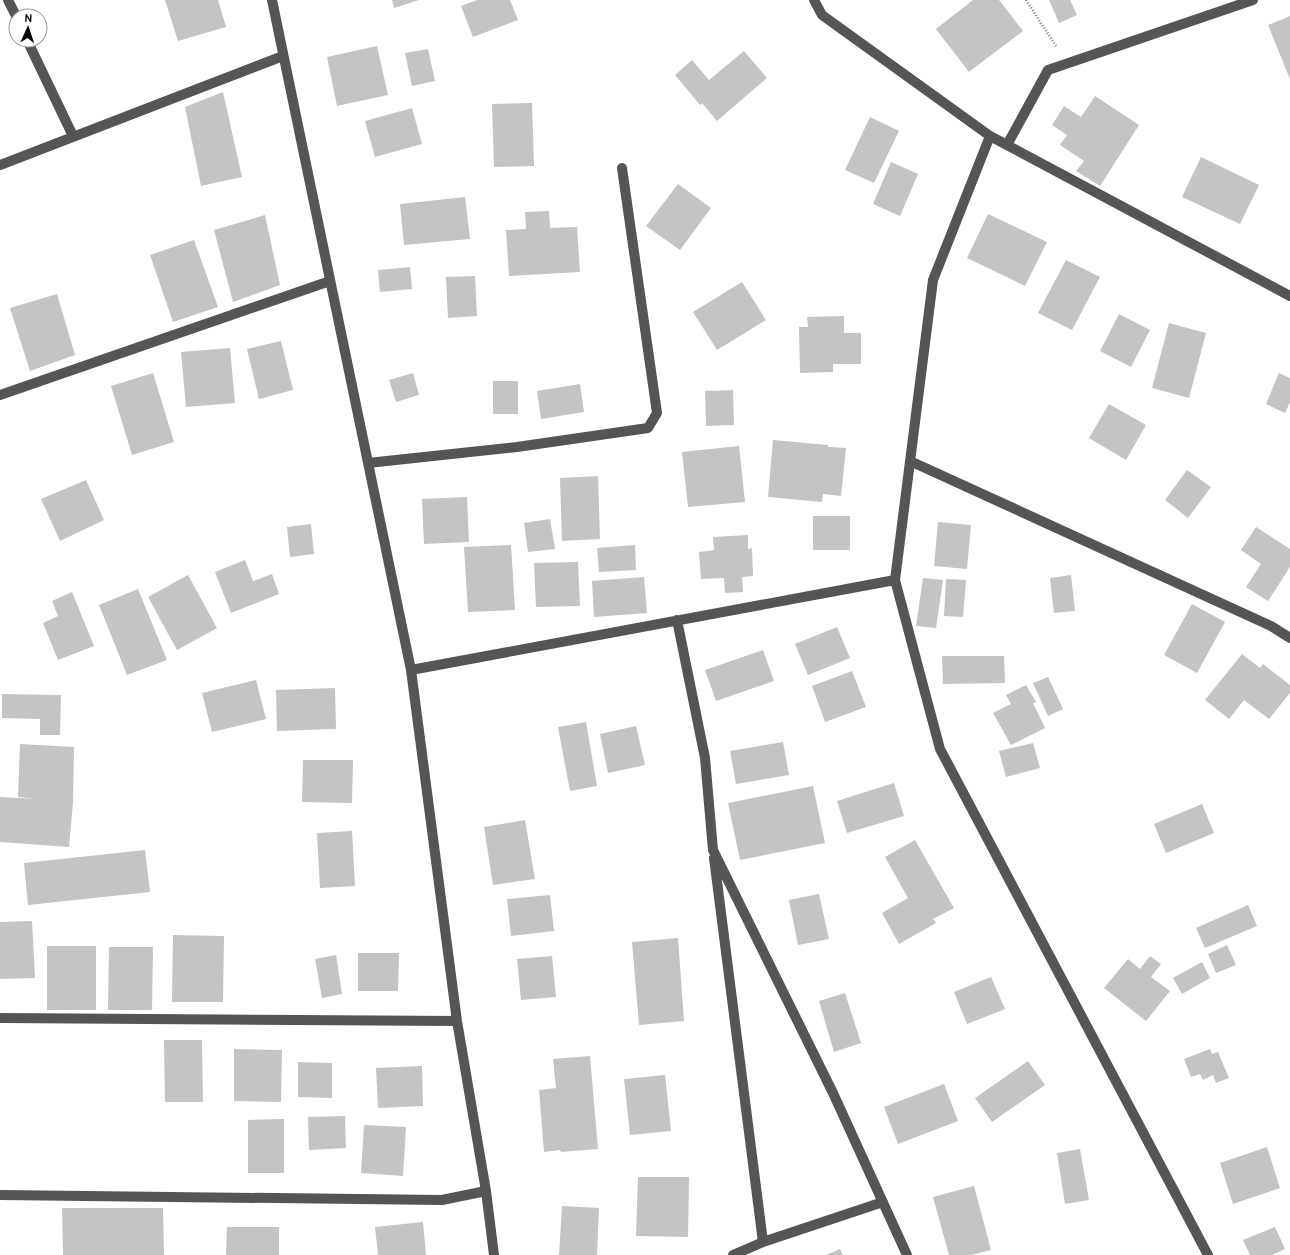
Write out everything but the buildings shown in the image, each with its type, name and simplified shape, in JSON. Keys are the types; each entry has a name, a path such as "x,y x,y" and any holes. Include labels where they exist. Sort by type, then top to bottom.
{"street":[{"path":"272,0 411,670 456,1021 486,1191 494,1255"},
{"path":"814,0 822,15 990,136 1290,296"},
{"path":"1007,145 1048,70 1253,0"},
{"path":"31,48 73,136"},
{"path":"0,165 283,56"},
{"path":"990,136 932,280 895,580 940,749 1208,1255"},
{"path":"368,463 517,446 648,428 657,413 622,168"},
{"path":"0,395 330,281"},
{"path":"910,461 1271,626 1290,638"},
{"path":"411,670 895,580"},
{"path":"677,620 705,758 713,850 763,1242"},
{"path":"713,850 833,1093 907,1255"},
{"path":"0,1018 456,1021"},
{"path":"0,1195 442,1200 486,1191"},
{"path":"733,1255 763,1242 883,1202"}],"path":[{"path":"1026,0 1056,46"}]}
